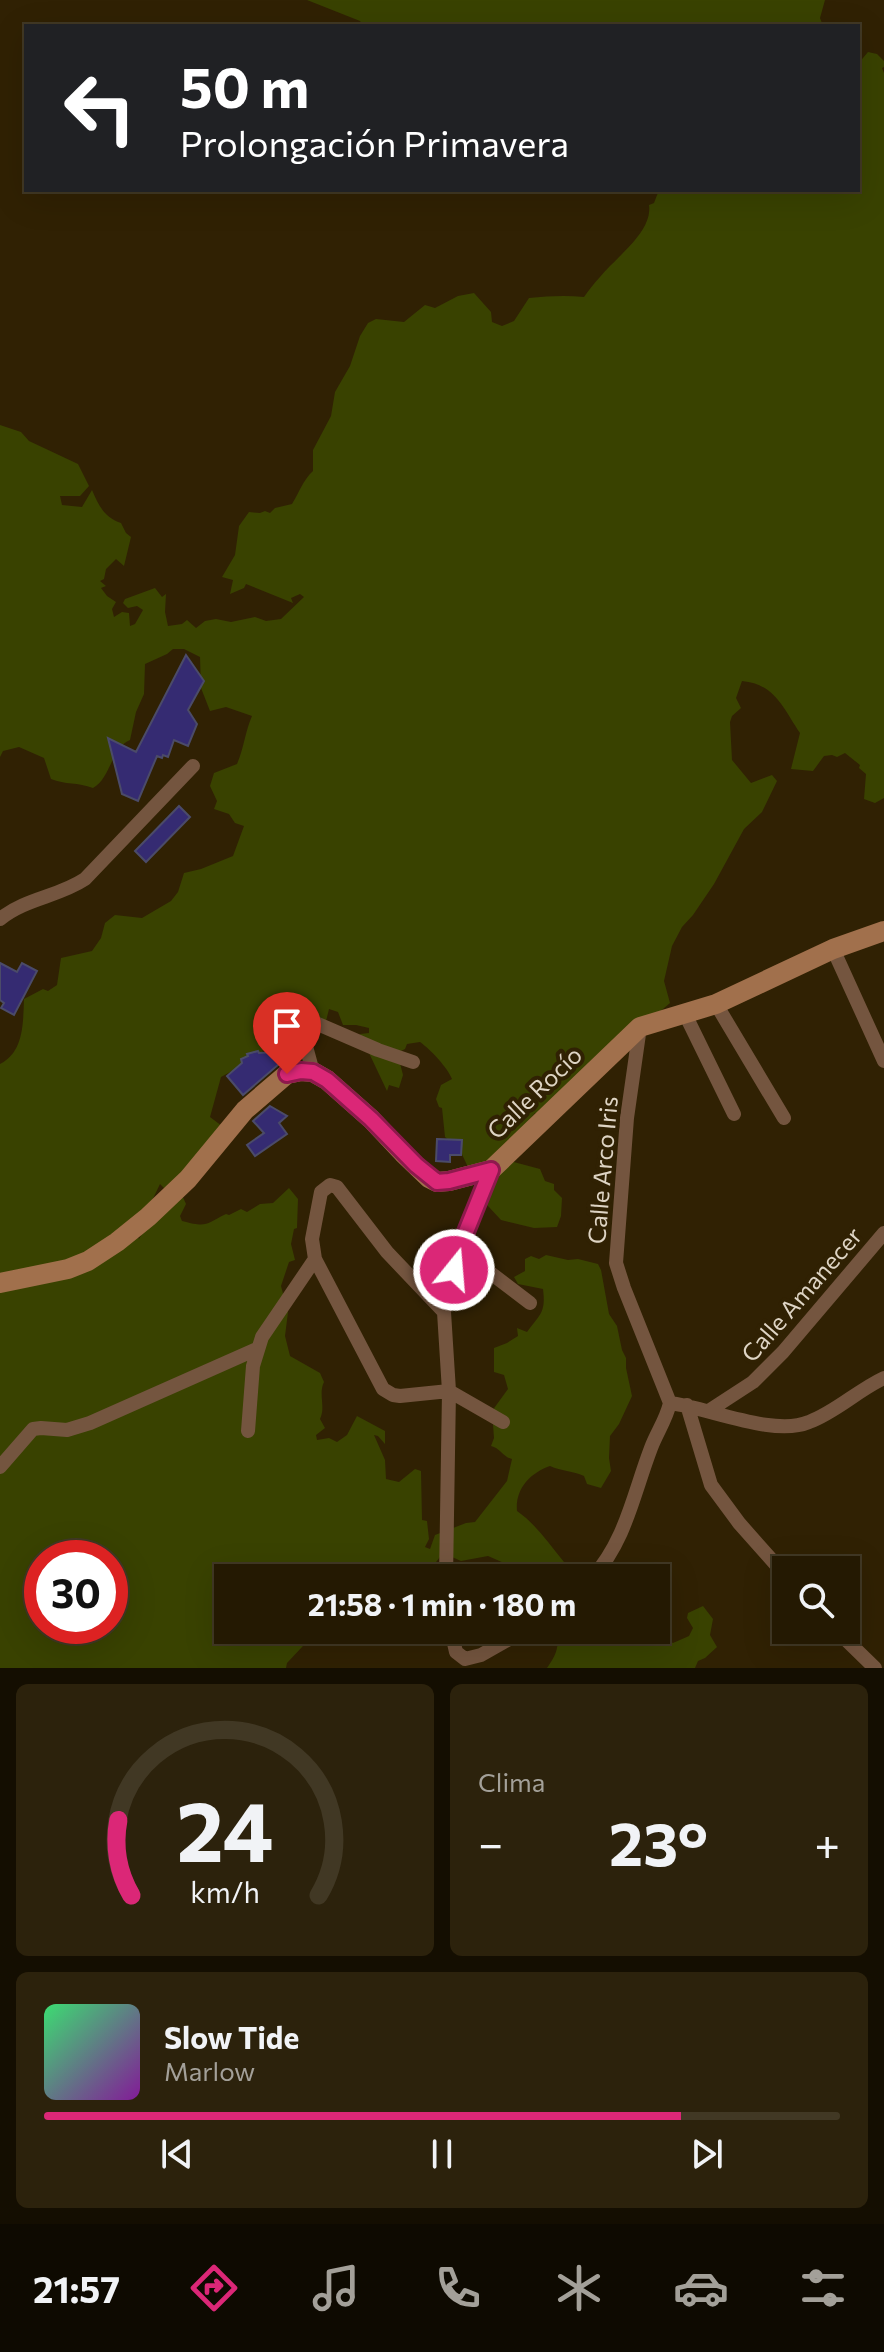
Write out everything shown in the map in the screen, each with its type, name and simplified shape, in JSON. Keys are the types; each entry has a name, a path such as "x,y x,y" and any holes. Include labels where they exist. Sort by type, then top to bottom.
{"street":[{"path":"0,919 14,908 72,887 85,879 193,766"},
{"path":"640,1027 716,1004 833,949 884,931"},
{"path":"833,949 884,1061"},
{"path":"716,1004 784,1118"},
{"path":"685,1014 734,1114"},
{"path":"313,1072 301,1028 306,1021 413,1062"},
{"name":"Calle Rocío","path":"446,1564 449,1391 444,1312 459,1249 491,1170 640,1027"},
{"name":"Calle Arco Iris","path":"640,1027 627,1118 616,1263 670,1403"},
{"path":"0,1283 68,1269 88,1261 117,1242 188,1179 245,1110 287,1074 313,1072 344,1094 429,1178 442,1182 491,1170"},
{"path":"444,1312 387,1252 337,1187 330,1185 321,1192 312,1239 315,1259 383,1389 400,1396 449,1391 503,1422"},
{"name":"Calle Amanecer","path":"710,1410 759,1377 884,1233"},
{"path":"459,1249 530,1303"},
{"path":"248,1431 257,1349 271,1321 315,1259"},
{"path":"0,1467 33,1429 67,1430 90,1423 257,1349"},
{"path":"603,1564 617,1545 670,1403 770,1426 793,1427 814,1421 884,1378"},
{"path":"687,1405 711,1485 772,1560"},
{"path":"454,1644 460,1657 482,1662 506,1644"},
{"path":"850,1644 875,1668"}],"green space":[{"path":"307,0 825,0 820,18 822,24 362,24"},
{"path":"868,52 877,54 884,61 884,798 875,803 864,799 866,774 845,753 837,757 824,756 813,771 791,769 800,733 770,692 742,681 736,698 741,708 730,722 732,760 751,783 772,775 777,781 762,812 744,829 714,884 672,946 664,981 670,1003 540,1114 535,1113 526,1124 510,1161 540,1169 545,1181 554,1184 554,1190 562,1198 557,1227 534,1228 501,1220 475,1192 474,1180 459,1148 445,1137 442,1108 436,1099 441,1085 452,1079 443,1064 424,1045 420,1042 407,1044 401,1051 403,1075 399,1088 389,1085 387,1091 360,1034 369,1033 369,1028 343,1025 338,1012 329,1009 326,1021 322,1022 306,1001 292,1008 284,999 269,1007 261,1020 268,1039 261,1055 221,1077 210,1117 222,1126 225,1137 165,1189 160,1184 134,1229 139,1239 156,1211 182,1195 186,1204 180,1216 182,1221 202,1224 241,1209 247,1212 260,1204 273,1203 289,1188 298,1199 297,1228 294,1229 291,1244 295,1260 289,1262 281,1286 288,1312 285,1336 290,1356 320,1373 324,1382 320,1419 325,1428 316,1435 317,1440 329,1438 337,1442 347,1435 357,1416 385,1431 385,1444 374,1435 385,1460 386,1479 399,1482 415,1469 421,1471 422,1520 427,1521 429,1539 425,1547 430,1549 435,1535 475,1522 507,1481 512,1459 491,1446 494,1438 492,1411 508,1389 504,1375 494,1372 494,1348 518,1336 517,1328 527,1332 541,1313 544,1303 543,1289 518,1284 514,1277 525,1271 525,1259 531,1256 539,1259 546,1255 598,1264 609,1314 617,1326 626,1358 632,1396 610,1436 611,1471 601,1488 587,1484 584,1476 550,1466 536,1473 521,1489 517,1511 536,1528 563,1564 504,1564 488,1556 461,1561 443,1553 435,1564 214,1564 214,1644 305,1644 286,1668 0,1668 0,1064 8,1059 18,1044 24,999 57,985 61,958 92,951 101,938 105,923 115,915 142,918 171,901 178,892 184,873 233,856 244,826 235,823 229,814 214,809 217,801 210,786 214,773 237,764 252,716 226,707 210,711 201,688 200,657 184,649 173,649 145,664 144,694 136,712 130,740 119,749 104,777 93,788 51,779 44,758 19,747 3,751 0,757 0,425 21,432 29,441 78,464 89,486 80,496 60,496 62,505 82,507 92,490 103,510 121,523 131,537 124,566 116,559 100,581 106,586 101,588 107,596 116,602 112,609 114,617 122,612 129,613 130,626 135,624 143,610 137,606 128,608 123,603 125,599 155,588 162,597 166,594 168,626 187,620 196,628 205,621 216,619 231,622 255,617 266,621 281,619 304,597 300,594 291,598 293,603 246,584 230,594 233,580 222,577 235,555 239,526 249,512 270,513 275,508 292,504 313,471 313,450 331,416 335,392 368,323 376,319 404,322 425,305 435,308 458,296 474,293 491,312 492,322 502,326 514,321 529,298 584,297 639,235 649,215 649,205 654,203 658,192 860,192 860,62"},
{"path":"703,1606 713,1619 710,1635 717,1647 698,1661 695,1668 547,1668 555,1655 557,1644 673,1643 689,1636 693,1628 687,1618 688,1613"}],"building":[{"path":"186,655 204,681 188,710 197,724 188,746 174,740 168,757 157,756 138,801 122,794 108,738 136,752"},
{"path":"179,806 190,817 146,862 135,851"},
{"path":"0,963 17,972 22,963 37,971 14,1015 1,1008 4,1003 0,1000"},
{"path":"285,997 299,1000 299,1007 307,1011 298,1015 291,1026 298,1055 279,1064 243,1095 227,1076 247,1054 277,1052 275,1030 268,1012 281,1008 280,1003"},
{"path":"270,1106 287,1116 279,1123 287,1134 255,1156 247,1145 264,1133 253,1121"},
{"path":"437,1139 462,1140 461,1155 450,1155 450,1162 436,1161"}],"route":[{"path":"287,1074 294,1071 313,1072 327,1080 429,1178 437,1182 491,1170 459,1249 454,1270"}]}
